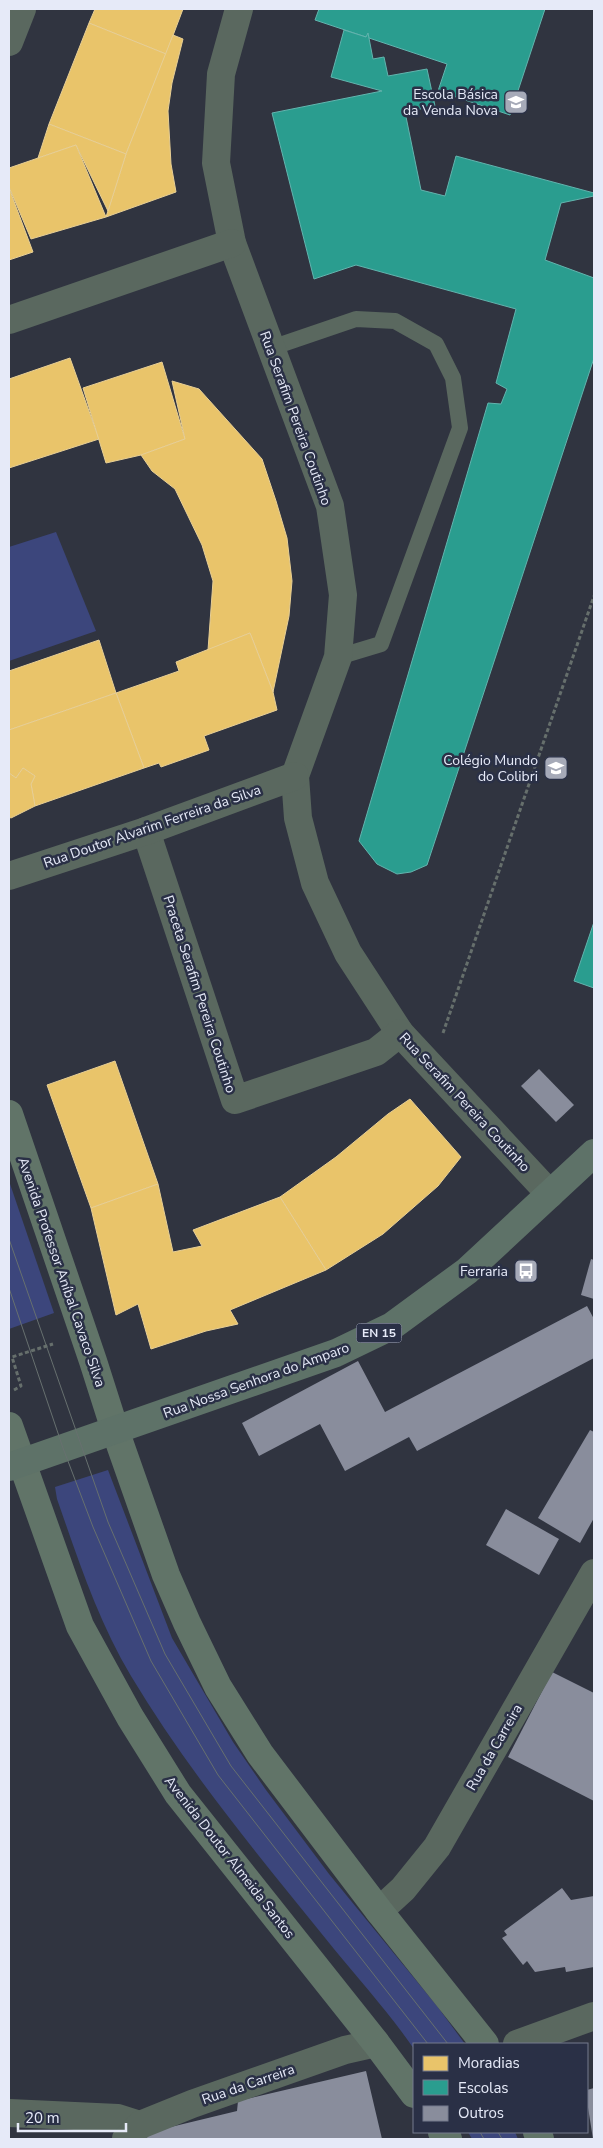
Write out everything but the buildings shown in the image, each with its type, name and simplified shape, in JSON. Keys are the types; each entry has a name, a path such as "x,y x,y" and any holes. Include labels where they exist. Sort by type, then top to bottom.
{"main road":[{"name":"Avenida Professor Aníbal Cavaco Silva","path":"9,1114 94,1361 115,1430"},
{"name":"Rua Nossa Senhora do Amparo","path":"15,1465 336,1353 392,1326 467,1271 594,1154"},
{"path":"9,1426 15,1465"},
{"path":"115,1430 166,1575 218,1687 260,1754 379,1911 485,2043"},
{"name":"Avenida Doutor Almeida Santos","path":"15,1465 80,1626 130,1717 178,1794 376,2042 413,2093"}],"street":[{"path":"9,42 22,9"},
{"name":"Rua Serafim Pereira Coutinho","path":"239,9 221,74 216,163 232,243 330,506 343,596 338,657 295,776 298,818 314,883 348,953 400,1033 550,1194"},
{"path":"9,320 232,243"},
{"name":"Rua Doutor Alvarim Ferreira da Silva","path":"9,876 146,831 295,776"},
{"name":"Praceta Serafim Pereira Coutinho","path":"146,831 235,1100 376,1052 400,1033"},
{"name":"Rua da Carreira","path":"379,1911 403,1889 437,1847 594,1573"},
{"path":"520,2043 594,2016"},
{"name":"Rua da Carreira","path":"133,2132 192,2104 345,2050 376,2042"},
{"path":"9,2113 118,2118 133,2132"}],"lane":[{"path":"271,348 356,320 395,321 436,344 453,378 460,428 381,644 338,657"}],"path":[{"path":"431,1068 594,596"},
{"path":"14,1390 21,1386 12,1357 58,1342"}],"shaded area":[{"path":"56,532 96,631 9,661 9,547"},
{"path":"9,1181 54,1313 9,1329"},
{"path":"108,1470 172,1638 233,1742 266,1790 329,1874 437,2006 464,2043 413,2043 413,2048 254,1850 202,1782 153,1712 108,1634 73,1544 57,1499 55,1487"},
{"path":"469,2133 515,2133 518,2139 472,2139"}],"tram line":[{"path":"9,1239 108,1522 165,1654 231,1766 447,2043"},
{"path":"9,1288 63,1448 93,1527 151,1661 218,1775 427,2043"},
{"path":"481,2133 484,2139"},
{"path":"499,2133 502,2139"}],"place":[{"name":"Escola Básica da Venda Nova","path":"516,102"},
{"name":"Colégio Mundo do Colibri","path":"556,768"},
{"name":"Ferraria","path":"526,1271"}]}
